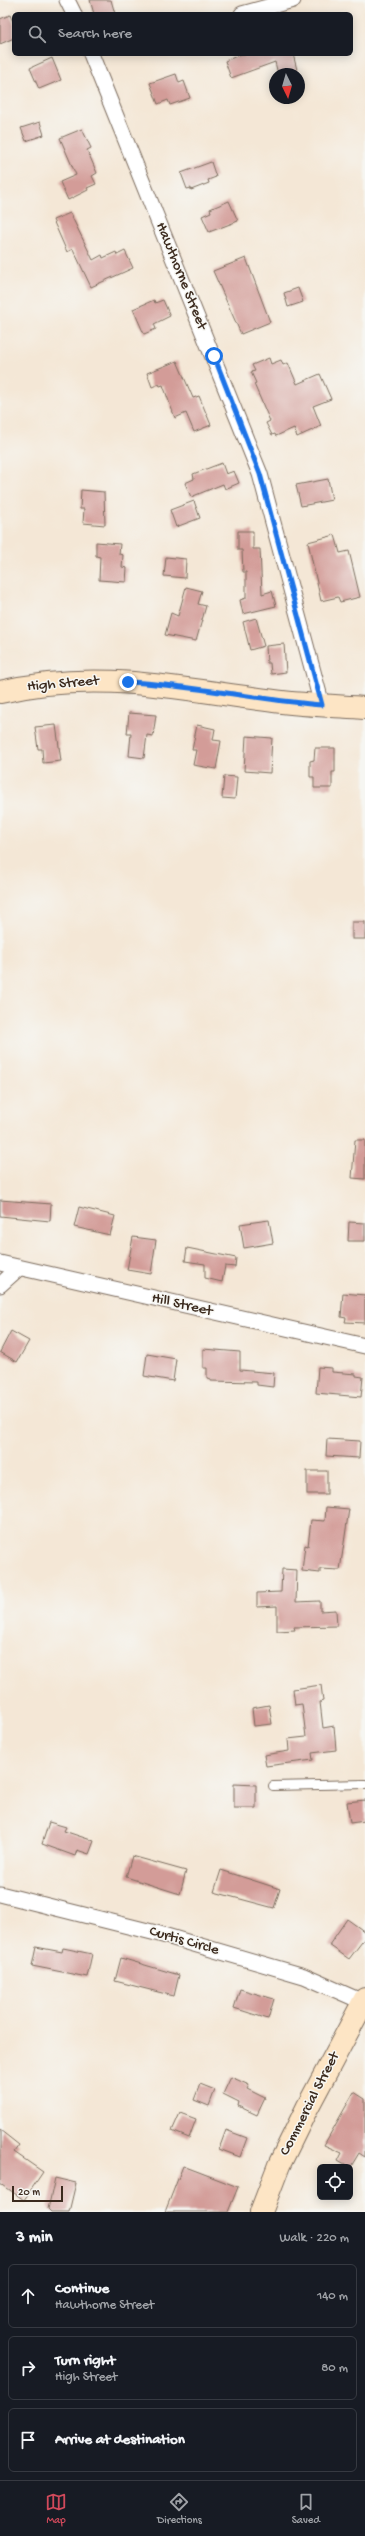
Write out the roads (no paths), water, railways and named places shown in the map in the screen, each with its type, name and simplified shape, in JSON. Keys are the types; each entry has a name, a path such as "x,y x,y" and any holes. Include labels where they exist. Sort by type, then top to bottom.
{"main road":[{"name":"High Street","path":"0,692 48,683 87,680 170,685 275,702 365,708"},
{"name":"Commercial Street","path":"261,2212 279,2165 364,2000"}],"street":[{"path":"68,0 73,12"},
{"path":"249,12 292,0"},
{"name":"Hawthorne Street","path":"95,56 260,474 322,705"},
{"name":"Hill Street","path":"0,1263 365,1346"},
{"path":"0,1285 19,1268"},
{"name":"Curtis Circle","path":"0,1894 156,1933 304,1976 364,2000"}],"lane":[{"path":"273,1786 365,1784"}]}
